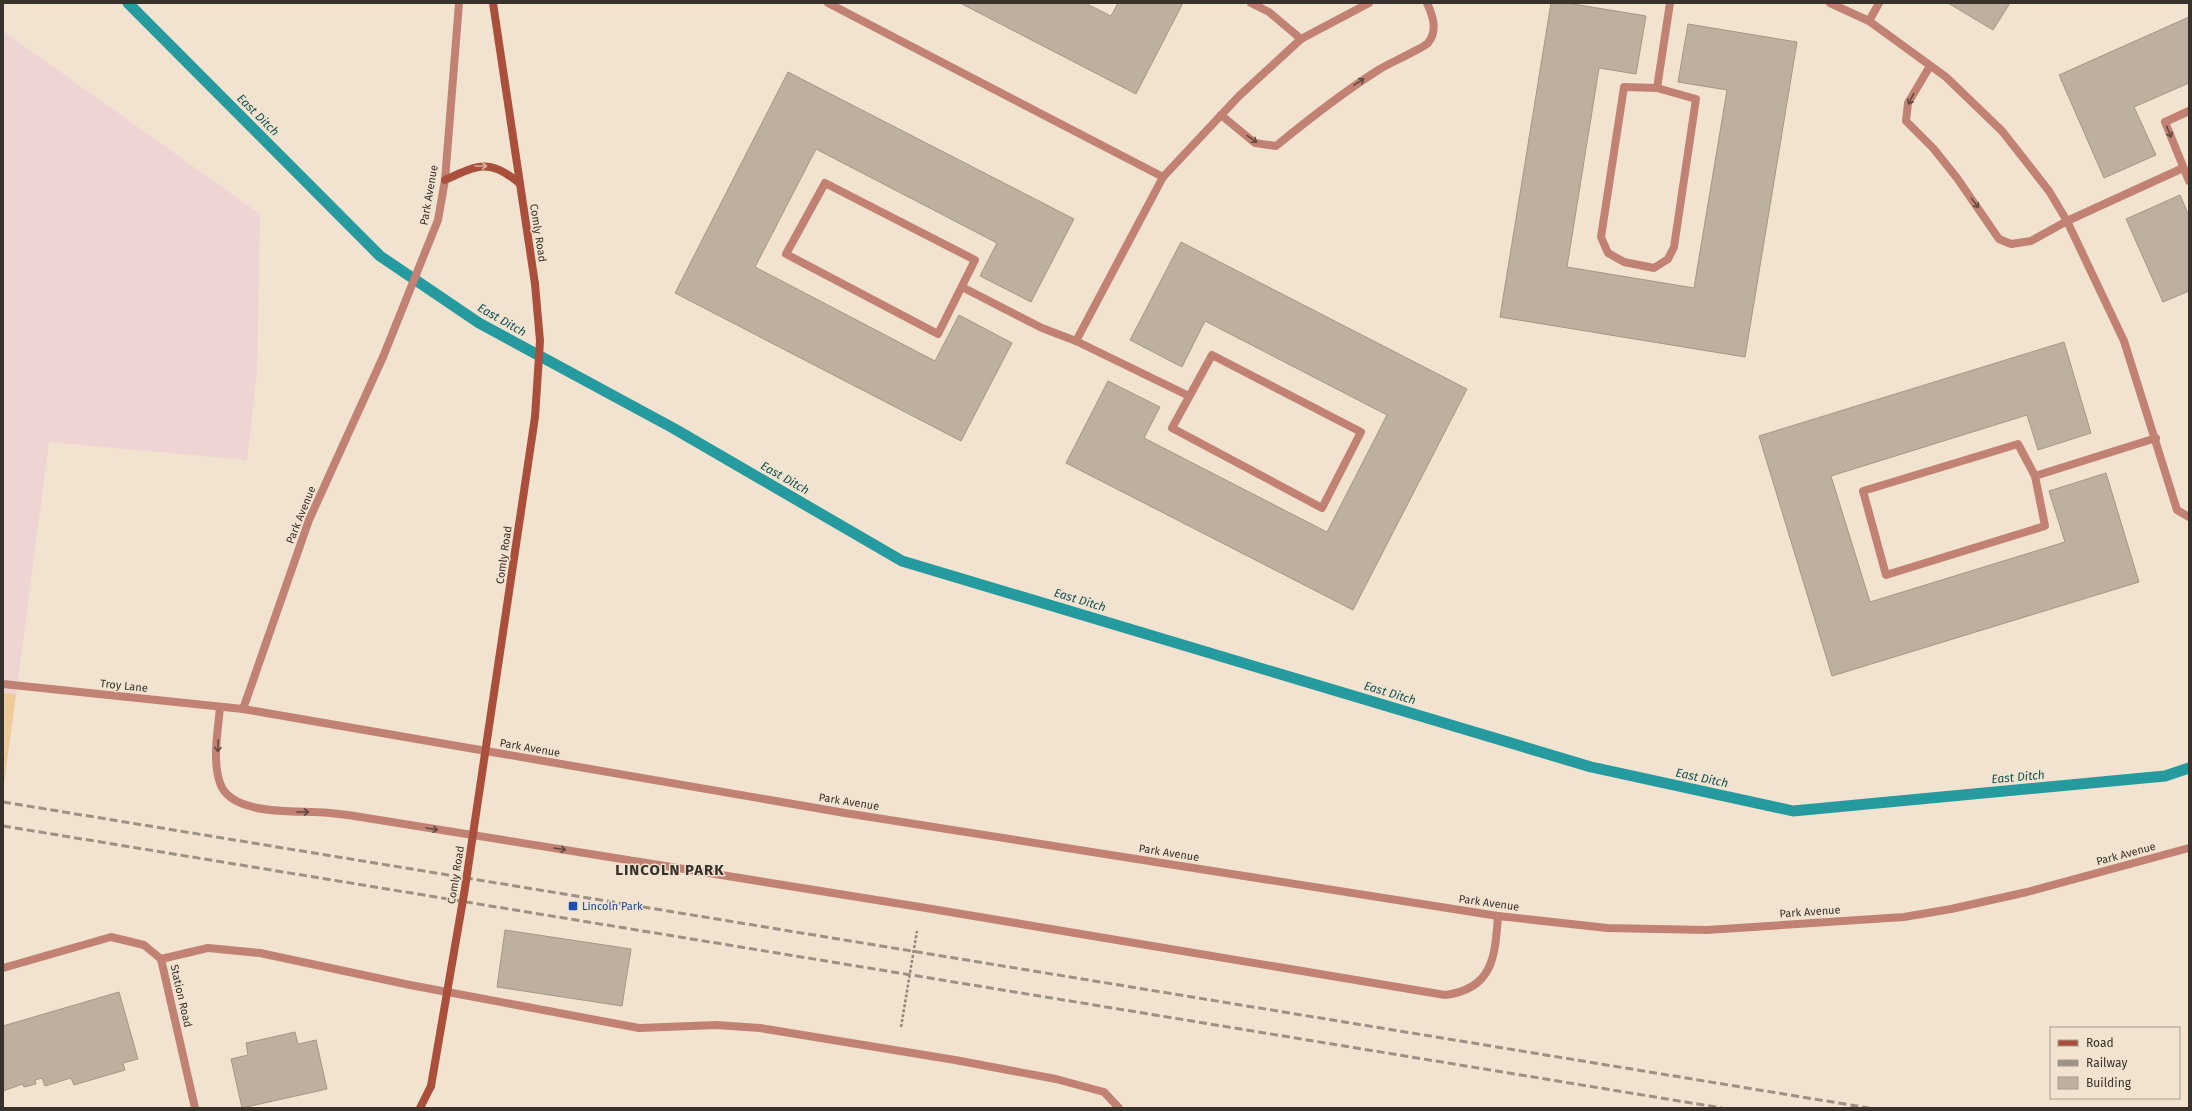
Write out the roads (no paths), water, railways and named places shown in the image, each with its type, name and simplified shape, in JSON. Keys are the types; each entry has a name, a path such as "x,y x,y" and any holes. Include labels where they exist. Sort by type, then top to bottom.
{"main road":[{"name":"Comly Road","path":"426,1108 466,888 535,417 540,341 535,284 493,3"},
{"path":"445,180 473,166 490,166 506,172 519,183"},
{"path":"420,1108 431,1086"}],"street":[{"name":"Park Avenue","path":"459,3 445,180 438,220 383,357 309,520 243,709 845,813 1498,916 1607,928 1707,930 1904,916 1951,909 2027,892 2189,848"},
{"path":"828,3 1163,177"},
{"path":"1251,3 1269,12 1301,39"},
{"path":"1076,341 1163,177 1221,115 1268,68 1301,39 1369,3"},
{"path":"1221,115 1255,143 1276,146 1353,86 1395,59 1427,45 1434,34 1433,15 1427,3"},
{"path":"1657,88 1670,3"},
{"path":"1830,3 1869,21 1946,77 2002,131 2049,191 2067,222 2124,342 2156,438 2177,510 2189,517"},
{"path":"1869,21 1879,3"},
{"path":"1930,66 1908,103 1906,121 1933,148 1957,178 1999,239 2012,244 2031,241 2067,222 2183,168"},
{"path":"1624,87 1657,88 1696,98 1674,247 1668,259 1654,268 1624,262 1608,253 1601,238 1624,87"},
{"path":"2189,111 2165,122 2189,181"},
{"path":"825,183 975,260 962,287 938,334 786,254 825,183"},
{"path":"962,287 1042,328 1076,341 1189,396"},
{"path":"1212,355 1360,432 1322,508 1172,428 1189,396 1212,355"},
{"path":"2035,476 2156,438"},
{"path":"2018,444 2035,476 2045,526 1886,575 1863,491 2018,444"},
{"name":"Troy Lane","path":"3,684 243,709"},
{"path":"220,707 217,766 220,784 229,796 249,806 284,812 315,812 348,815 920,907 1445,995 1463,993 1489,972 1495,951 1498,916"},
{"name":"Station Road","path":"3,968 111,937 144,945 161,959 195,1108"},
{"path":"161,959 208,948 260,953 410,985 638,1028 716,1025 760,1028 897,1050 1056,1079 1104,1092 1119,1108"}],"waterway":[{"name":"East Ditch","path":"128,3 380,256 479,323 673,428 902,561 1591,767 1793,811 2165,776 2189,768"}],"railway":[{"path":"3,802 1869,1108"},
{"path":"3,826 1722,1108"}],"place":[{"name":"Lincoln Park","path":"573,906"}],"district":[{"name":"LINCOLN PARK","path":"670,870"}]}
